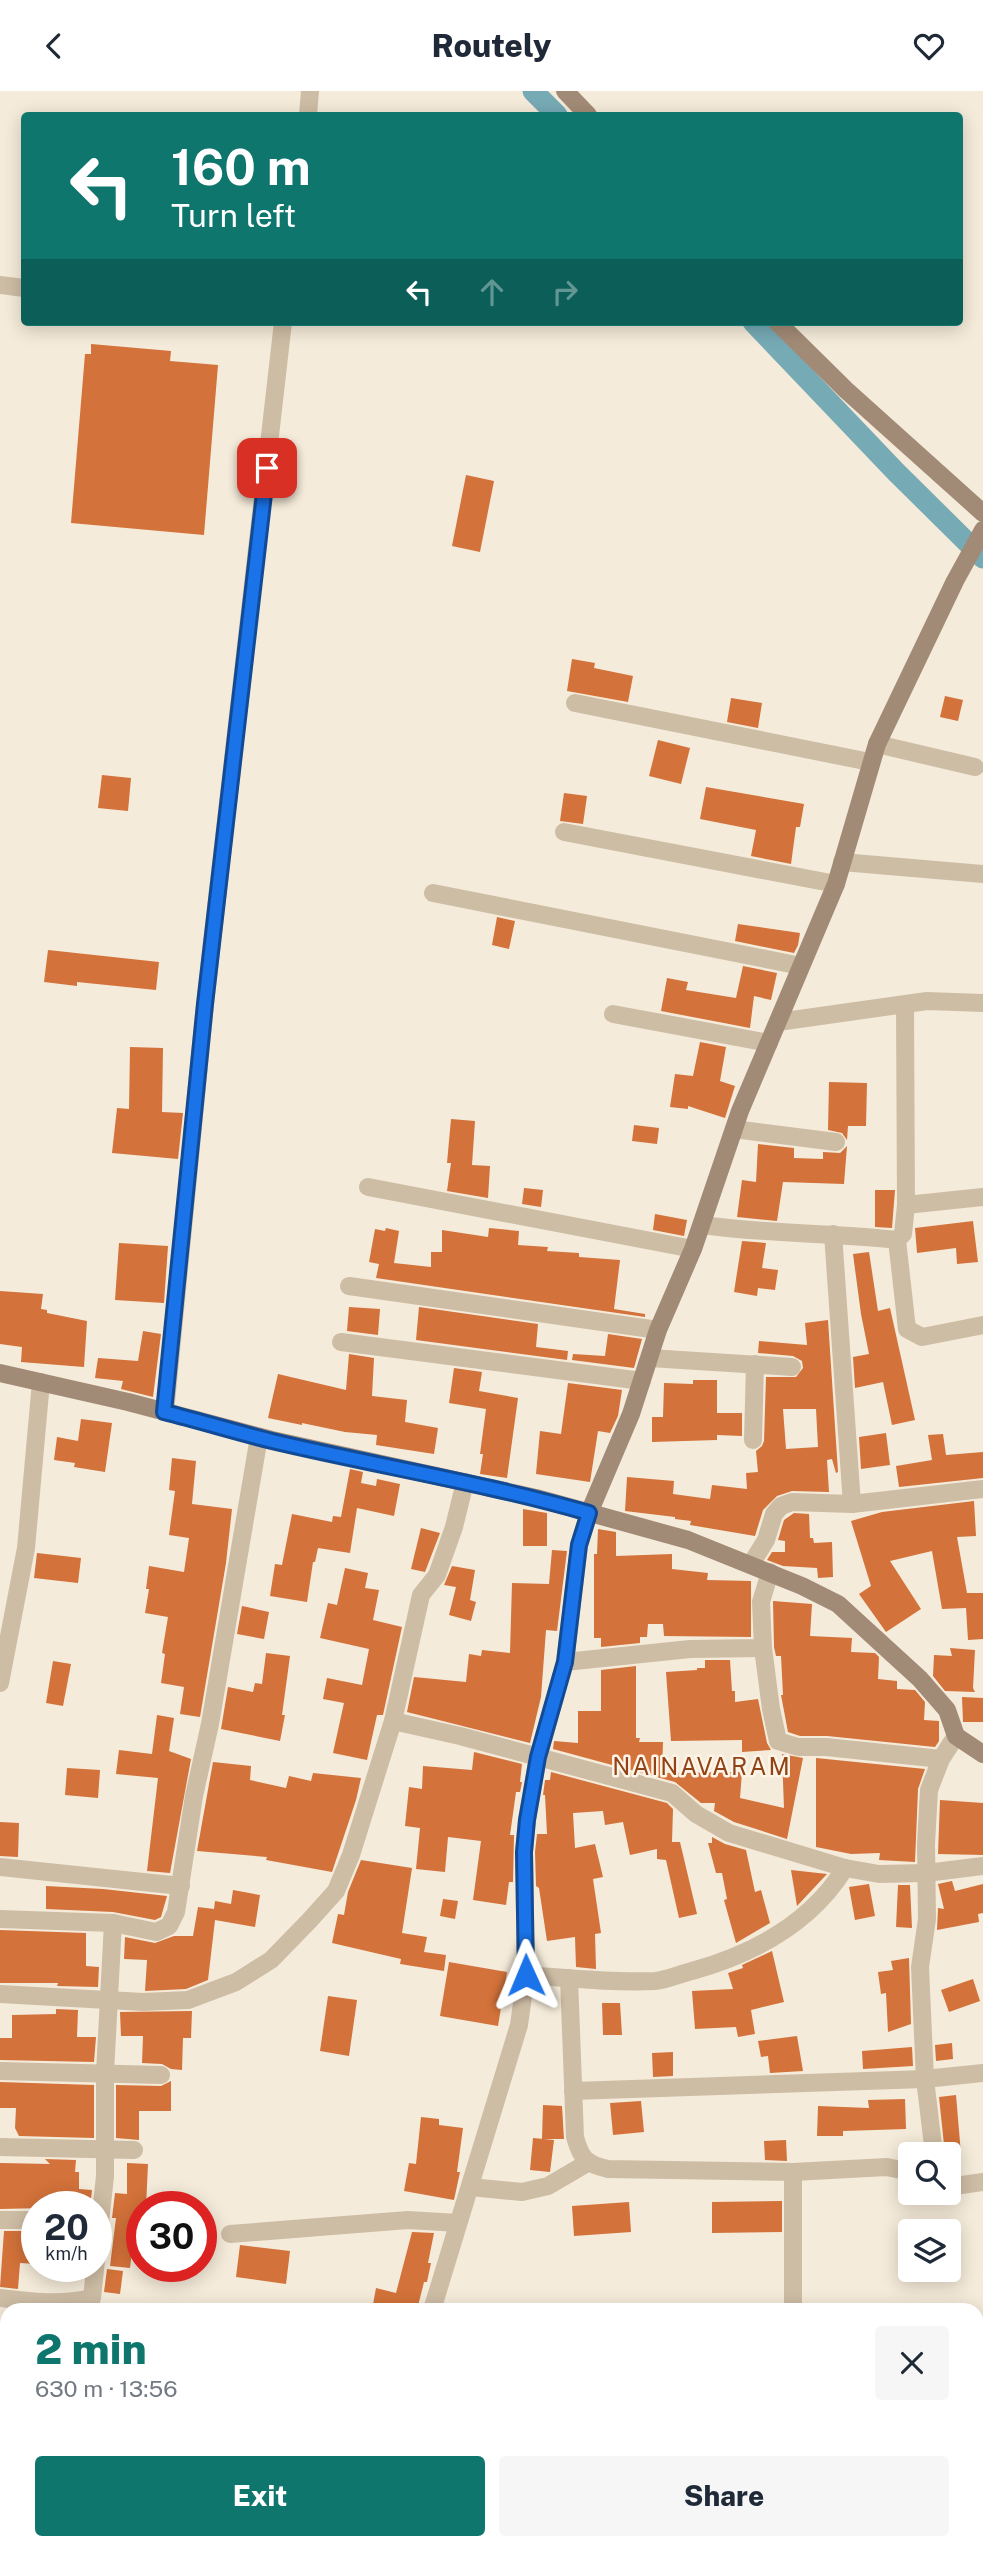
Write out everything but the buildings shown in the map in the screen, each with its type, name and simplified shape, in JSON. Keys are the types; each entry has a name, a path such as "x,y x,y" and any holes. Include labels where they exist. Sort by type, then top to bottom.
{"street":[{"path":"307,112 310,91"},
{"path":"565,91 585,112"},
{"path":"0,285 21,288"},
{"path":"164,1412 205,1004 283,326"},
{"path":"781,326 846,390 983,513"},
{"path":"434,2303 519,2025 526,1975 524,1852 527,1820 538,1757 565,1662 579,1545 589,1513 631,1414 658,1330 702,1225 734,1129 836,884 877,744 955,581 982,532"},
{"path":"575,703 870,762"},
{"path":"877,744 975,768"},
{"path":"564,832 836,884"},
{"path":"842,862 983,874"},
{"path":"433,894 801,966"},
{"path":"778,1022 905,1005 949,1001 983,1003"},
{"path":"905,1005 906,1205 902,1234 897,1240 907,1329 922,1337 983,1325"},
{"path":"613,1014 769,1043"},
{"path":"734,1129 836,1142"},
{"path":"368,1187 693,1249"},
{"path":"906,1205 983,1197"},
{"path":"702,1225 753,1232 833,1234 897,1240"},
{"path":"833,1234 852,1504"},
{"path":"349,1286 658,1330"},
{"path":"341,1342 642,1381"},
{"path":"650,1358 792,1367"},
{"path":"753,1440 755,1364"},
{"path":"0,1373 259,1437 465,1482 688,1540 770,1572 838,1604 919,1679 947,1710 956,1736 983,1753"},
{"path":"0,1683 4,1646 26,1548 41,1382"},
{"path":"0,1919 113,1923 156,1932 169,1926 176,1912 181,1886 194,1796 210,1724 259,1437"},
{"path":"0,1994 142,2002 188,2000 236,1982 271,1960 336,1891 351,1855 393,1721 421,1595 437,1575 454,1527 465,1482"},
{"path":"751,1565 766,1540 774,1514 781,1506 792,1502 852,1504 983,1489"},
{"path":"770,1572 761,1602 763,1648 778,1741 798,1747 826,1747 941,1759"},
{"path":"565,1662 690,1649 763,1648"},
{"path":"393,1721 460,1736 672,1793 696,1814 729,1833 845,1868 879,1874 926,1873 983,1866"},
{"path":"933,2142 925,2080 920,1967 927,1919 929,1790 941,1759 956,1736"},
{"path":"0,1867 181,1886"},
{"path":"526,1975 658,1981 723,1962 775,1937 809,1911 834,1886 845,1868"},
{"path":"101,2191 113,1923"},
{"path":"569,1978 575,2137 580,2155 589,2162 608,2169 793,2172 887,2167 898,2169"},
{"path":"0,2071 161,2075"},
{"path":"573,2091 925,2080 983,2073"},
{"path":"0,2147 134,2150"},
{"path":"470,2187 522,2192 548,2186 589,2162"},
{"path":"793,2172 793,2303"},
{"path":"961,2185 983,2182"},
{"path":"0,2220 21,2220"},
{"path":"230,2234 408,2220 458,2223"},
{"path":"0,2298 30,2302 78,2301 92,2298 93,2282"}],"waterway":[{"path":"533,91 554,112"},
{"path":"757,326 896,472 983,558"}],"district":[{"name":"NAINAVARAM","path":"702,1767"}],"route":[{"path":"267,468 205,1004 164,1412 272,1440 536,1498 589,1513 579,1545 565,1662 538,1757 527,1820 524,1852 526,1975"}]}
